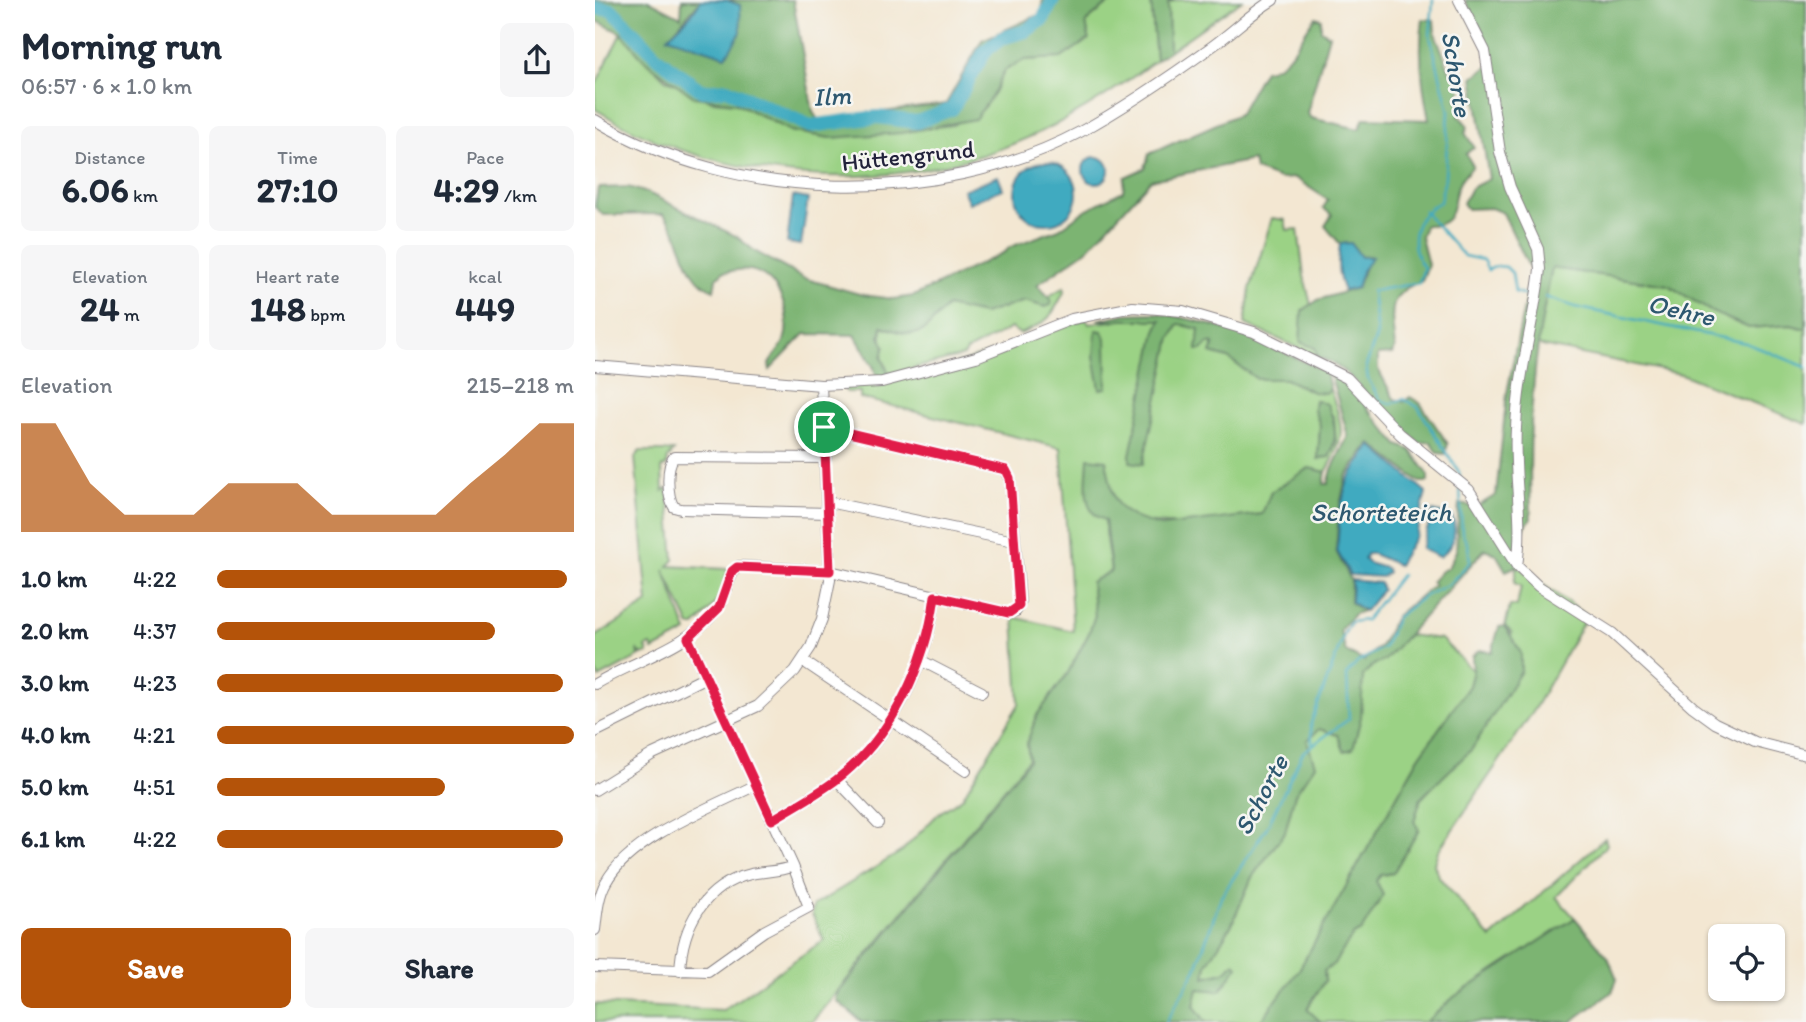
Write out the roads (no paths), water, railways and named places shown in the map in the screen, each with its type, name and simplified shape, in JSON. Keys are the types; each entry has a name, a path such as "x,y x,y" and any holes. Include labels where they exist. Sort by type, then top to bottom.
{"street":[{"name":"Hüttengrund","path":"595,120 676,158 744,177 785,183 840,184 958,177 997,166 1092,125 1216,44 1273,0"},
{"path":"1459,0 1485,51 1500,152 1510,187 1538,249 1540,269 1517,401 1515,455 1521,530 1517,566"},
{"path":"595,366 821,385 882,382 976,358 1072,319 1133,307 1157,307 1254,332 1347,378 1400,434 1469,490 1517,566 1553,597 1612,633 1693,707 1715,723 1776,749 1806,755"},
{"path":"595,790 653,754 766,701 803,661 823,619 830,571 821,385"},
{"path":"595,684 688,638 719,608 732,571 737,567 830,571 1009,613 1019,606 1010,478 1006,470 824,427"},
{"path":"826,458 674,457 670,463 671,503 681,509 828,513"},
{"path":"828,502 1014,541"},
{"path":"772,820 837,780 889,720 922,661 935,596"},
{"path":"595,967 704,972 714,968 764,931 809,907 793,866 688,638"},
{"path":"803,661 966,771"},
{"path":"922,661 982,692"},
{"path":"595,732 706,677"},
{"path":"837,780 878,823"},
{"path":"595,930 603,887 624,860 673,827 756,785"},
{"path":"680,971 685,934 691,919 709,898 737,879 793,866"}],"water":[{"path":"701,0 726,0 740,5 741,32 726,56 668,37 691,15"},
{"path":"1096,157 1106,160 1109,170 1106,180 1096,183 1086,180 1083,170 1086,160"},
{"path":"1046,162 1068,171 1077,193 1068,215 1046,224 1024,215 1015,193 1024,171"},
{"path":"998,176 1003,189 969,203 963,190"},
{"path":"793,196 808,199 801,245 787,243"},
{"path":"1351,243 1361,257 1372,257 1362,271 1357,288 1344,291 1338,262 1340,244"},
{"name":"Schorteteich","path":"1371,445 1426,492 1416,535 1398,565 1373,554 1367,554 1364,559 1368,563 1386,568 1388,572 1382,577 1350,575 1337,551 1340,510 1348,479"},
{"path":"1433,511 1452,516 1454,522 1451,544 1439,557 1421,549"},
{"path":"1352,580 1380,583 1382,590 1365,611 1351,602"}],"waterway":[{"name":"Ilm","path":"595,8 612,10 658,58 702,91 727,89 810,126 877,117 917,122 952,109 985,51 1002,38 1026,31 1043,19 1053,0"},
{"name":"Schorte","path":"1433,0 1430,36 1449,111 1445,177 1440,202 1424,215 1415,231 1415,249 1424,268 1419,283 1372,291 1377,334 1366,366 1368,379 1380,400 1391,404 1403,399 1418,407 1459,472 1460,479"},
{"name":"Oehre","path":"1424,211 1464,256 1483,260 1488,270 1497,266 1506,267 1512,273 1515,292 1529,296"},
{"name":"Oehre","path":"1545,297 1575,307 1746,343 1806,367"},
{"name":"Schorte","path":"1166,1022 1196,969 1221,897 1267,827 1303,752 1349,719 1347,674 1358,662 1384,647 1397,617 1423,597 1449,584 1470,562 1468,545 1462,533 1460,486"},
{"path":"1312,743 1311,723 1345,632 1351,622 1366,620 1401,575"}]}
